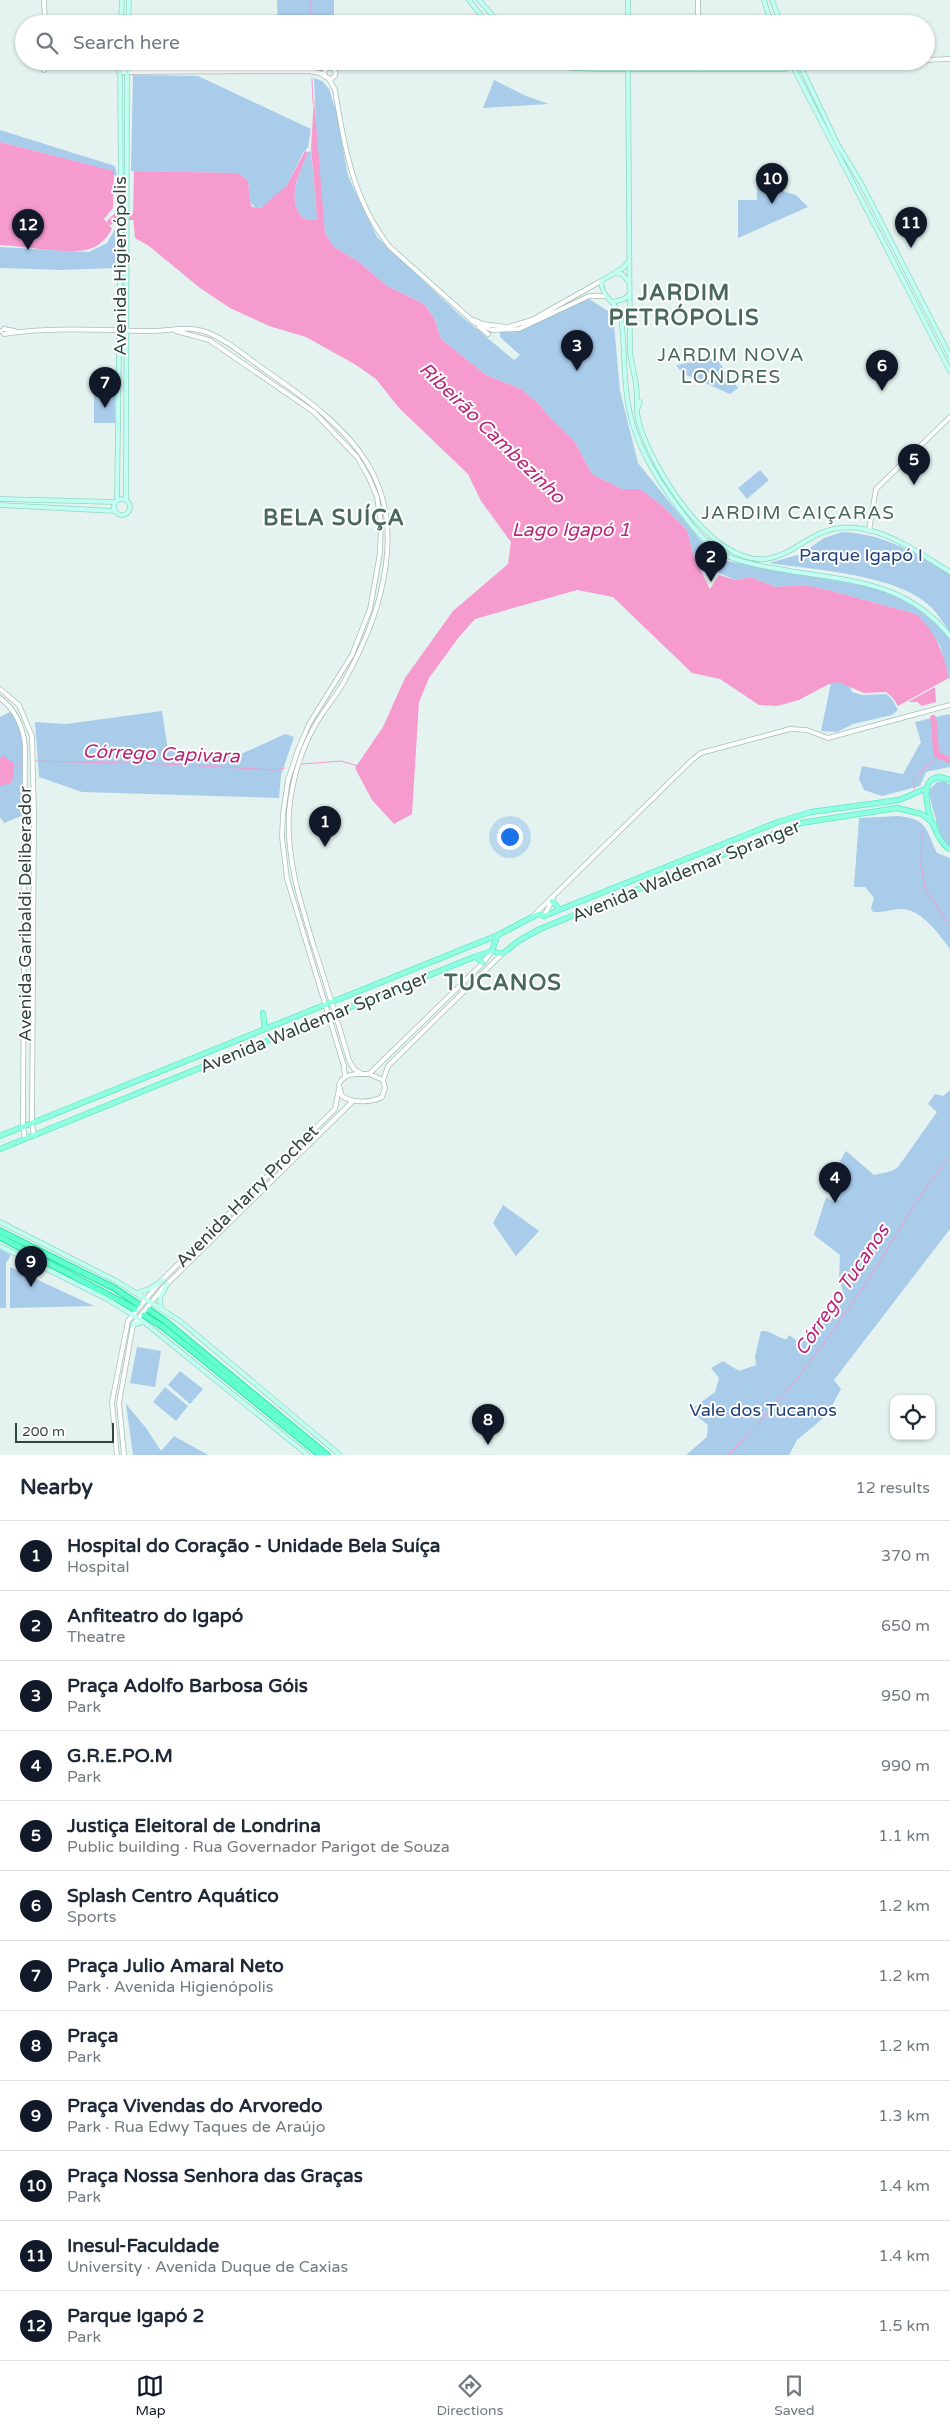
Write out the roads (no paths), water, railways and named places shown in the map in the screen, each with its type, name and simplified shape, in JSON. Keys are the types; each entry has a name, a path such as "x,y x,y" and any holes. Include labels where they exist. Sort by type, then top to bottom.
{"highway":[{"path":"0,1230 114,1288 137,1307 0,1237"},
{"path":"320,1455 147,1313 164,1320 327,1455"}],"main road":[{"path":"121,15 122,0"},
{"path":"128,15 129,0"},
{"path":"469,0 481,15"},
{"path":"479,0 492,15"},
{"path":"628,0 628,15"},
{"path":"764,0 768,15"},
{"path":"772,0 778,15"},
{"path":"627,70 630,352 638,402 636,412 650,457 709,535 731,552 750,558 767,559 796,549 815,536 832,529 850,527 897,539 950,572"},
{"path":"798,70 861,183 950,356"},
{"path":"798,70 834,151 950,371"},
{"name":"Avenida Higienópolis","path":"116,501 121,159 119,72"},
{"name":"Avenida Higienópolis","path":"126,500 127,72"},
{"path":"832,146 839,145"},
{"path":"834,151 839,145"},
{"path":"874,225 879,225 890,240"},
{"path":"630,261 614,274 601,281 604,296 613,302 621,316 627,397 633,424 646,459 673,500 705,540 727,556 757,566 885,588 912,600 938,621 950,636"},
{"path":"614,274 622,274 629,282"},
{"path":"613,302 624,299 629,295"},
{"path":"916,307 922,313 927,313"},
{"path":"627,397 638,402"},
{"path":"0,498 126,500 130,505 128,512 121,515 115,511 0,505"},
{"path":"115,511 116,501"},
{"name":"Avenida Waldemar Spranger","path":"0,1136 498,935 525,923 533,916 538,914 544,916 778,822 811,812 899,800 925,788 931,781 939,778 950,778"},
{"path":"925,788 925,800 940,842 950,850"},
{"name":"Avenida Waldemar Spranger","path":"502,954 520,940 540,930 786,828 820,818 897,808 922,814 934,824"},
{"path":"667,867 672,875"},
{"path":"553,899 559,910"},
{"path":"540,930 544,925 544,916"},
{"path":"498,935 494,941 492,951 502,954"},
{"name":"Avenida Waldemar Spranger","path":"0,1149 492,951"},
{"path":"474,957 483,963"},
{"path":"263,1013 264,1029"},
{"path":"0,1222 118,1282 180,1321 340,1455"},
{"path":"0,1246 100,1296 144,1322 196,1362 308,1455"},
{"path":"137,1293 149,1289 163,1280"},
{"path":"161,1309 160,1298 167,1284"},
{"path":"133,1325 144,1322"}],"street":[{"path":"44,0 45,15"},
{"path":"698,0 698,15"},
{"path":"935,60 950,59"},
{"path":"326,70 324,73 335,90"},
{"path":"334,70 335,90 352,178 379,233 419,274 477,326 490,332 519,329 589,296 604,296"},
{"path":"119,72 308,71 320,73 327,78"},
{"path":"327,78 336,75"},
{"path":"519,329 601,281"},
{"path":"564,303 574,303"},
{"path":"470,318 483,324 509,327"},
{"path":"490,332 532,320"},
{"path":"2,331 19,332 53,329 199,330 220,339 306,398 336,425 362,453 376,476 383,495 388,523 386,561 379,598 366,639 346,680 310,735 293,782 289,813 289,844 294,880 352,1066 362,1074"},
{"path":"198,336 199,330"},
{"path":"183,331 221,347 314,412 360,462 377,496 382,523 376,588 360,636 341,675 309,724 301,741 288,780 283,814 283,849 287,879 326,1004 344,1066 345,1076"},
{"path":"264,377 268,372"},
{"path":"869,531 876,489 950,417"},
{"path":"331,429 336,425"},
{"path":"377,496 383,495"},
{"path":"376,588 381,589"},
{"path":"373,596 379,598"},
{"path":"360,636 366,639"},
{"name":"Avenida Garibaldi Deliberador","path":"0,689 12,697 25,717 32,736 34,813 32,1122 34,1136"},
{"name":"Avenida Garibaldi Deliberador","path":"0,698 9,704 19,719 25,739 25,1139"},
{"path":"942,709 950,705"},
{"path":"533,916 553,899 701,753 790,729 807,730 828,738 864,726 942,709 950,709"},
{"path":"19,719 25,717"},
{"path":"544,916 553,899"},
{"path":"369,1074 483,963 492,951"},
{"path":"383,1080 369,1074 345,1076 340,1081 339,1090 342,1096 353,1101 372,1100 382,1097 385,1088 383,1080 388,1066 502,954"},
{"name":"Avenida Harry Prochet","path":"117,1455 112,1402 126,1326 163,1280 334,1111 337,1106 339,1090"},
{"name":"Avenida Harry Prochet","path":"133,1325 167,1284 353,1101"},
{"path":"163,1280 167,1284"},
{"path":"124,1455 119,1403 133,1325"}],"water":[{"name":"Lago Igapó 1","path":"314,99 325,233 334,247 359,262 387,286 424,304 434,318 441,339 486,375 521,389 539,404 550,418 575,442 592,474 622,489 640,489 659,503 687,530 693,554 710,589 719,575 736,580 750,577 776,587 804,585 828,590 916,614 938,643 949,678 898,706 886,692 864,693 838,682 827,685 799,700 777,706 759,705 720,679 692,673 613,597 577,590 475,619 459,637 429,678 419,702 412,814 394,824 372,800 355,768 383,727 405,678 453,611 508,564 511,542 481,501 468,474 399,408 376,379 356,365 306,337 269,326 230,308 200,288 149,246 135,238 133,216 134,171 238,173 248,181 252,207 261,208 287,185 305,151 308,152 298,177 294,194 295,202 302,218 317,219 311,148"},
{"path":"0,142 114,171 113,208 104,219 112,229 107,237 93,247 77,251 0,245"},
{"path":"935,687 936,702 922,706 917,702 908,702"},
{"path":"2,755 14,763 14,776 11,783 0,786 0,759"}],"waterway":[{"path":"310,0 310,15"},
{"path":"312,78 313,103"},
{"name":"Ribeirão Cambezinho","path":"110,222 115,217 139,217"},
{"name":"Ribeirão Cambezinho","path":"933,718 937,755 950,760"},
{"name":"Córrego Tucanos","path":"915,791 913,781 937,755"},
{"name":"Córrego Capivara","path":"35,761 165,764 275,770 285,768"},
{"name":"Córrego Capivara","path":"302,764 341,761 358,766"},
{"name":"Córrego Capivara","path":"13,768 22,763"},
{"name":"Córrego Tucanos","path":"922,832 921,865 925,888 950,926"},
{"name":"Córrego Tucanos","path":"728,1455 750,1433 810,1362 863,1287 921,1194 950,1157"}],"place":[{"name":"Praça Nossa Senhora das Graças","path":"772,204"},
{"name":"Inesul-Faculdade","path":"911,248"},
{"name":"Parque Igapó 2","path":"28,250"},
{"name":"Praça Adolfo Barbosa Góis","path":"577,371"},
{"name":"Splash Centro Aquático","path":"882,391"},
{"name":"Praça Julio Amaral Neto","path":"105,408"},
{"name":"Justiça Eleitoral de Londrina","path":"914,485"},
{"name":"Anfiteatro do Igapó","path":"711,582"},
{"name":"Hospital do Coração - Unidade Bela Suíça","path":"325,847"},
{"name":"G.R.E.PO.M","path":"835,1203"},
{"name":"Praça Vivendas do Arvoredo","path":"31,1287"},
{"name":"Praça","path":"488,1445"}],"district":[{"name":"JARDIM PETRÓPOLIS","path":"684,306"},
{"name":"JARDIM NOVA LONDRES","path":"731,366"},
{"name":"JARDIM CAIÇARAS","path":"798,513"},
{"name":"BELA SUÍÇA","path":"334,518"},
{"name":"TUCANOS","path":"503,983"}],"park label":[{"name":"Parque Igapó I","path":"861,555"},
{"name":"Vale dos Tucanos","path":"763,1410"}]}
